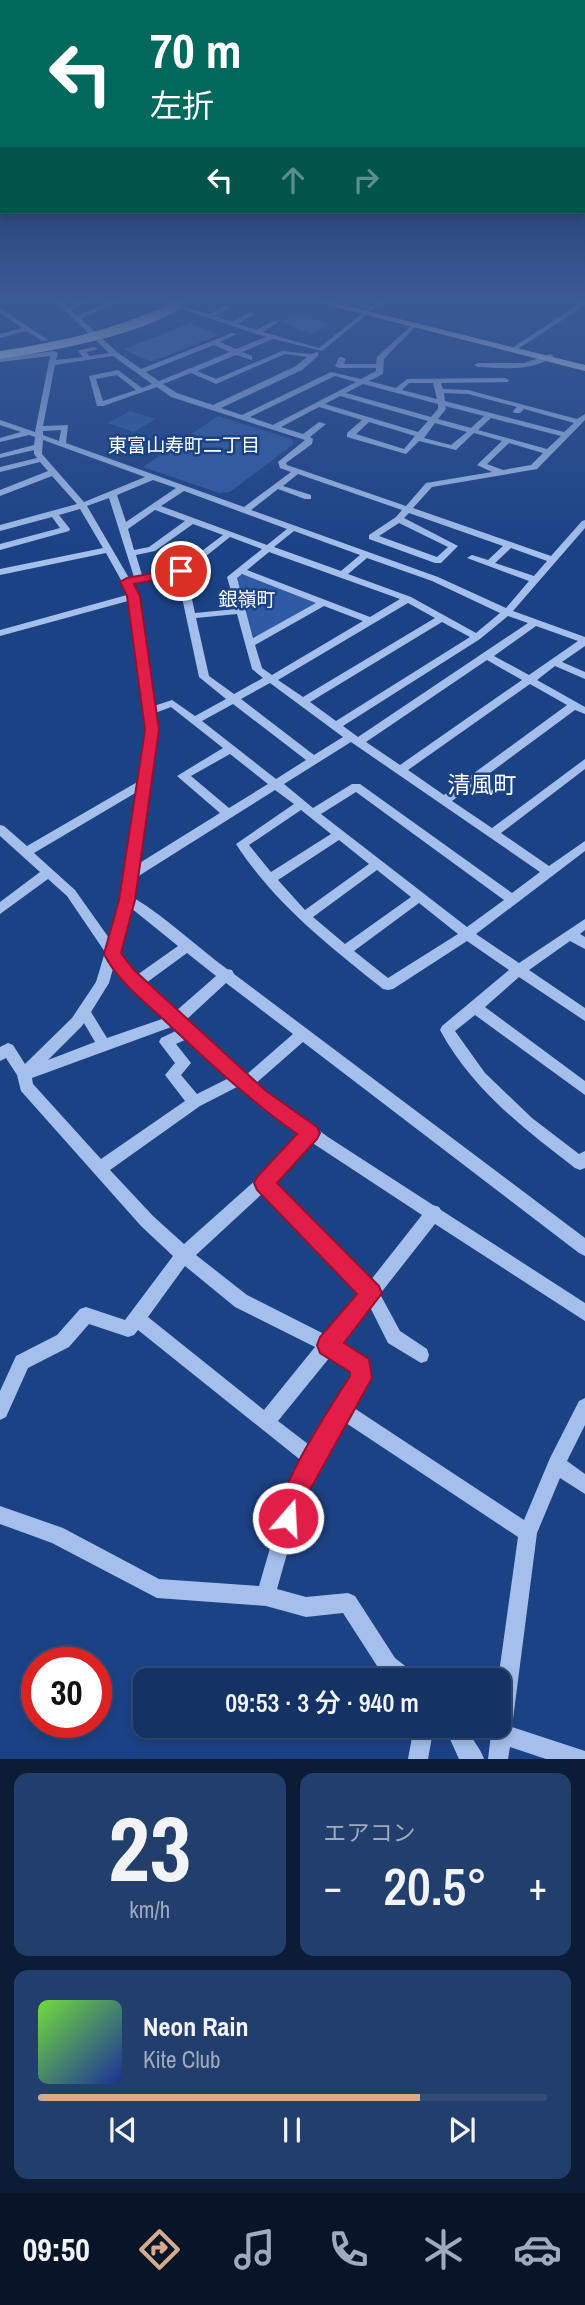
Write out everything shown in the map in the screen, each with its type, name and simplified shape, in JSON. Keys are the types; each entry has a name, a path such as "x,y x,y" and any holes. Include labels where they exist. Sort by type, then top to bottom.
{"street":[{"path":"24,1074 77,1023 102,983 127,900 152,730 134,596 82,505 42,459 36,447 35,433 47,385"},
{"path":"94,385 100,404 159,385"},
{"path":"134,385 141,391"},
{"path":"159,385 177,396 304,436 309,442 282,462 283,466 553,560"},
{"path":"214,408 262,385"},
{"path":"244,417 309,385"},
{"path":"275,427 358,385"},
{"path":"377,385 441,396 491,414 566,435"},
{"path":"398,390 404,385"},
{"path":"368,419 350,435 406,452 442,409 437,385"},
{"path":"464,385 505,391 522,406 582,419"},
{"path":"504,385 505,391"},
{"path":"234,390 243,394"},
{"path":"441,396 505,391"},
{"path":"341,394 550,452"},
{"path":"321,405 453,447 491,414"},
{"path":"508,418 522,406"},
{"path":"400,519 454,546 438,561 372,537 400,519 429,485 534,467 582,419"},
{"path":"0,422 442,582 507,612 585,641"},
{"path":"304,436 322,424"},
{"path":"0,439 65,427 62,445"},
{"path":"501,472 481,465 508,440"},
{"path":"0,456 36,447"},
{"path":"0,470 42,459"},
{"path":"244,511 297,471"},
{"path":"0,493 54,472"},
{"path":"0,528 82,505 150,478"},
{"path":"276,486 308,497"},
{"path":"123,528 181,489"},
{"path":"112,494 139,579"},
{"path":"155,507 408,599 477,636"},
{"path":"0,547 66,529 54,514"},
{"path":"131,553 152,549 191,520"},
{"path":"337,726 477,636 507,612 585,523"},
{"path":"293,528 232,577 257,669 550,873"},
{"path":"127,582 181,571 229,534"},
{"path":"489,564 510,544"},
{"path":"0,572 107,550"},
{"path":"342,575 366,554"},
{"path":"472,558 536,580"},
{"path":"240,570 371,621"},
{"path":"181,571 204,677 314,760"},
{"path":"0,633 134,596"},
{"path":"194,721 272,679 408,599"},
{"path":"251,643 323,603"},
{"path":"191,615 241,611"},
{"path":"304,702 442,618"},
{"path":"132,874 314,760 355,739 487,656 535,622"},
{"path":"402,769 585,641"},
{"path":"445,800 580,708 487,656"},
{"path":"556,663 585,676"},
{"path":"151,710 172,703 467,934 585,1015"},
{"path":"229,814 183,776 230,749"},
{"path":"493,833 585,763"},
{"path":"26,852 144,783"},
{"path":"312,814 356,787 513,900"},
{"path":"301,805 242,844 282,896 304,918 388,985 467,934 585,845"},
{"path":"0,829 71,892 112,954 136,983 243,1081 310,1133 585,1313"},
{"path":"270,878 338,835"},
{"path":"304,918 377,864"},
{"path":"0,909 48,872"},
{"path":"345,951 419,897"},
{"path":"127,900 585,1248"},
{"path":"585,924 519,970 447,1031 480,1077 527,1123 580,1163 585,1158"},
{"path":"570,934 585,944"},
{"path":"136,983 187,946"},
{"path":"24,1074 176,1020 227,974"},
{"path":"475,1007 585,1089"},
{"path":"84,1012 104,1045"},
{"path":"188,1032 166,1042 184,1063 172,1075 195,1102"},
{"path":"99,1169 195,1102 243,1081 303,1034"},
{"path":"3,1048 24,1074 26,1087 147,1221 184,1255 241,1301 328,1345 361,1367 361,1378 295,1493 266,1595"},
{"path":"0,1411 22,1362 63,1341 86,1315 128,1329 184,1255 264,1183 310,1133"},
{"path":"264,1183 371,1293 394,1337 421,1355"},
{"path":"265,1422 434,1212"},
{"path":"136,1318 314,1459"},
{"path":"510,1668 528,1533 556,1464 585,1407"},
{"path":"343,1411 528,1533"},
{"path":"556,1464 585,1485"},
{"path":"0,1515 56,1535 157,1588 266,1595 306,1607 348,1603 392,1668"},
{"path":"511,1737 578,1759"},
{"path":"418,1759 422,1738"},
{"path":"460,1738 474,1759"},
{"path":"498,1759 501,1738"}],"shaded area":[{"path":"130,411 155,419 134,432 108,423"},
{"path":"218,416 291,439 294,444 230,492 219,493 143,467"},
{"path":"246,574 319,603 258,637 253,636 236,576"}],"district":[{"name":"東富山寿町二丁目","path":"184,445"},
{"name":"銀嶺町","path":"247,599"},
{"name":"清風町","path":"482,785"}],"route":[{"path":"181,571 127,582 134,596 152,730 132,874 112,954 128,975 199,1042 260,1097 310,1133 264,1183 371,1293 328,1345 361,1367 361,1378 295,1493 288,1518"}]}
